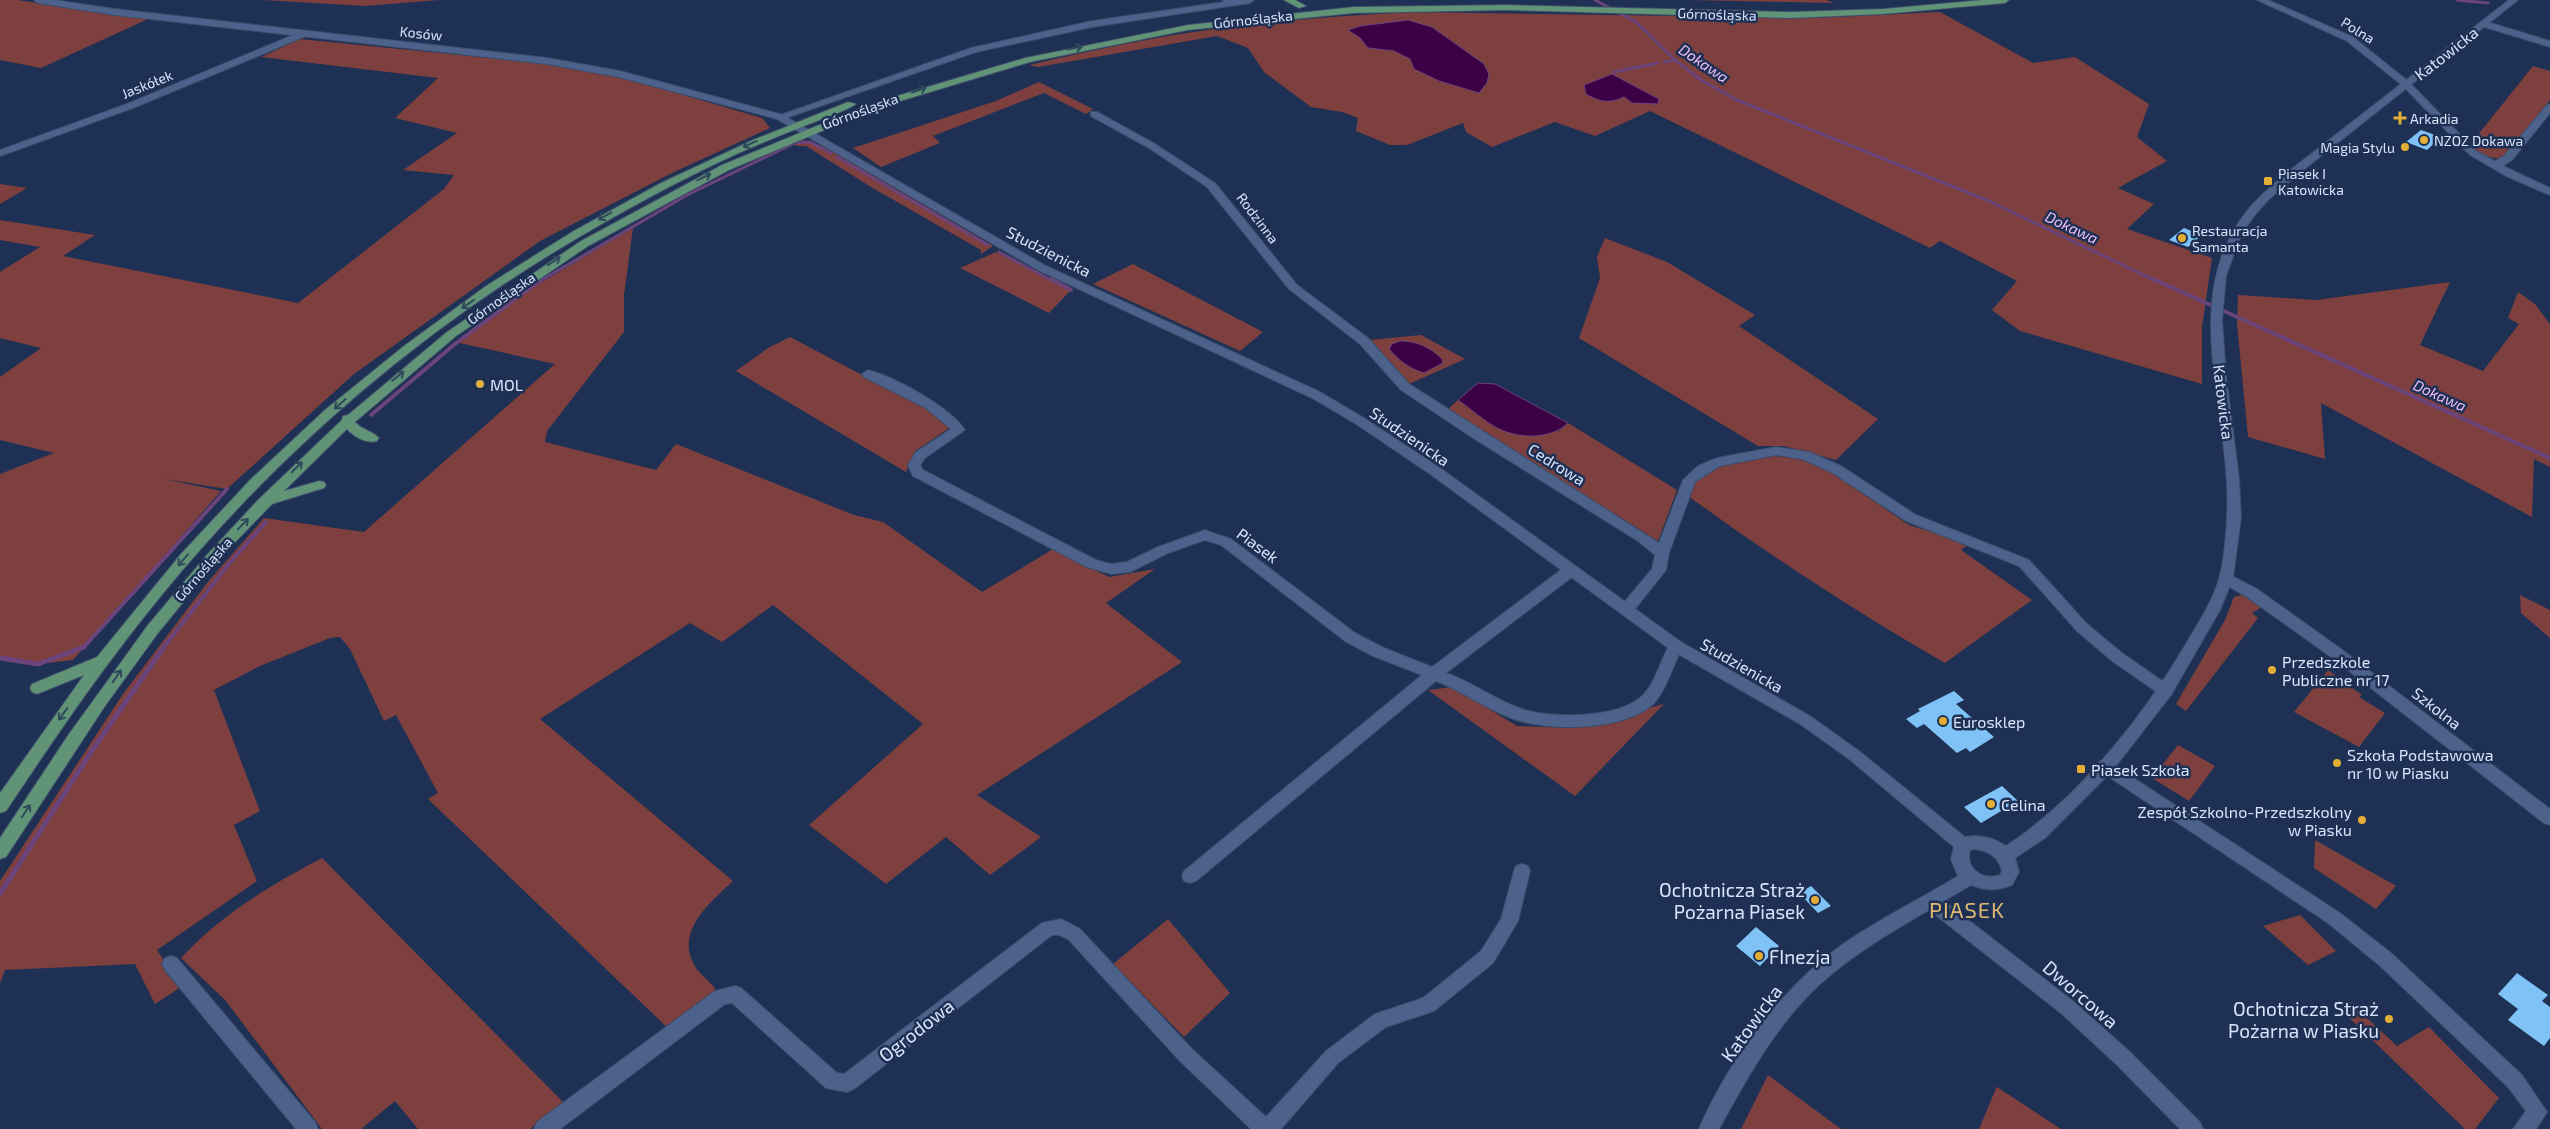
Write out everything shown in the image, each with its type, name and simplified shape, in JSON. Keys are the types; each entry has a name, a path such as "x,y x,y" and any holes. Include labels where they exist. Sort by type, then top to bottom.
{"main road":[{"path":"1288,0 1302,6"},
{"name":"Górnośląska","path":"1117,31 1201,17 1302,6 1407,0"},
{"name":"Górnośląska","path":"1510,0 1768,9 1862,6 1937,0"},
{"name":"Górnośląska","path":"0,852 66,749 126,663 201,570 263,502 347,419 446,338 565,254 615,224 699,179 801,128 987,70 1071,49 1170,30 1266,17 1394,7 1478,6 1635,12 1807,15 1917,10 2004,0"},
{"path":"988,61 1060,43"},
{"name":"Górnośląska","path":"0,806 102,661 186,557 294,444 348,397 426,334 523,266 600,219 692,170 801,128 891,90"},
{"path":"347,419 353,429 361,435 372,438"},
{"path":"263,502 319,485"},
{"path":"37,688 102,661"}],"street":[{"name":"Kosów","path":"38,0 86,8 591,68 650,81 780,117 801,128"},
{"path":"780,117 974,50 1092,24 1229,1 1250,0"},
{"name":"Polna","path":"2261,0 2350,39 2406,84 2466,148 2492,165 2550,192"},
{"name":"Katowicka","path":"2005,855 2039,834 2106,766 2166,692 2213,610 2226,578 2234,517 2233,479 2220,376 2216,320 2217,297 2226,256 2236,235 2264,198 2336,138 2514,0"},
{"path":"2484,24 2550,44"},
{"name":"Jaskółek","path":"0,153 130,106 303,34"},
{"path":"2492,165 2501,163 2508,158 2550,107"},
{"name":"Rodzinna","path":"1094,114 1152,146 1212,185 1294,287 1364,341 1381,360"},
{"name":"Studzienicka","path":"801,128 1042,268 1316,395 1360,421 1434,471 1676,646 1805,720 1854,755 1963,845"},
{"name":"Cedrowa","path":"1381,360 1405,387 1477,435 1643,538 1662,553"},
{"name":"Piasek","path":"868,374 930,406 954,423 958,430 920,455 914,465 918,473 1092,564 1111,569 1130,567 1170,547 1205,535 1226,542 1337,629 1368,646 1462,685 1518,714 1549,720 1580,720 1619,714 1636,708 1648,701 1668,657 1676,646"},
{"path":"1626,610 1658,570 1662,553 1689,480 1704,468 1717,462 1776,451 1805,456 1836,469 1911,518 2024,563 2037,574 2074,619 2143,677 2166,692"},
{"path":"1190,876 1434,674 1571,570"},
{"name":"Szkolna","path":"2226,578 2252,593 2336,653 2550,818"},
{"path":"2106,766 2334,918 2385,959 2516,1081 2538,1112 2523,1129"},
{"path":"1974,842 1985,843 2005,855 2010,870 2008,878 2003,882 1990,884 1970,876 1963,869 1959,858 1963,845 1974,842"},
{"name":"Ogrodowa","path":"544,1129 721,997 735,994 832,1082 847,1083 1048,928 1061,927 1074,934 1186,1055 1266,1129 1332,1057 1381,1020 1428,1005 1487,957 1509,921 1522,871"},
{"name":"Katowicka","path":"1709,1129 1735,1080 1768,1029 1804,987 1833,962 1864,940 1932,902 1970,876"},
{"name":"Dworcowa","path":"1932,902 2068,1008 2123,1058 2193,1129"},
{"path":"171,964 308,1129"}],"shaded area":[{"path":"0,0 17,0 148,19 41,68 0,60"},
{"path":"263,0 439,0 365,6"},
{"path":"1690,0 1826,0 1834,3"},
{"path":"1408,12 1813,18 1940,12 2033,63 2075,57 2149,104 2137,137 2167,161 2118,188 2154,204 2127,229 2212,258 2202,327 2202,384 2020,331 1992,310 2017,281 1940,241 1930,248 1650,111 1595,136 1555,122 1492,147 1466,132 1463,123 1407,145 1390,145 1356,131 1358,118 1342,112 1311,107 1264,72 1248,48 1217,36 1038,67 1029,65 1191,32 1287,21","holes":["1432,27 1484,64 1461,88 1414,69 1410,59 1394,51 1368,48 1360,38 1349,31"]},
{"path":"1408,20 1432,27 1484,64 1489,74 1487,83 1479,93 1439,81 1414,69 1410,59 1394,51 1368,48 1360,38 1348,30 1360,26"},
{"path":"300,39 591,68 762,118 770,128 672,173 540,241 354,374 227,489 164,479 221,491 73,660 38,664 0,658 0,474 54,453 0,440 0,377 41,348 0,338 0,272 40,247 0,240 0,220 95,235 63,256 298,303 444,189 454,175 403,170 457,133 395,118 438,78 261,57"},
{"path":"2533,66 2550,71 2550,100 2507,157 2492,157 2482,154 2469,146"},
{"path":"1612,74 1659,99 1658,104 1632,103 1624,97 1614,101 1605,101 1595,99 1586,94 1584,85"},
{"path":"1039,82 1093,109 1086,114 1044,93 933,136 940,143 881,167 853,148 996,101"},
{"path":"800,139 824,147 993,246 981,254 981,250 871,187 806,146 797,146 791,142"},
{"path":"0,184 27,188 0,204"},
{"path":"633,228 624,295 624,332 547,431 545,442 656,470 676,444 854,515 883,522 982,592 1053,549 1109,577 1155,569 1106,603 1182,662 977,795 1041,837 990,875 946,837 886,884 809,825 923,724 773,605 722,642 690,623 540,719 733,881 697,919 689,942 690,955 696,968 715,988 713,1000 671,1031 428,799 438,793 396,715 384,721 350,649 340,637 330,638 260,666 214,690 260,811 234,825 257,881 157,950 181,987 155,1004 135,964 5,970 0,983 0,881 123,694 207,583 264,518 364,532 555,364 455,342 512,300"},
{"path":"1605,238 1667,262 1755,315 1739,326 1878,419 1836,460 1784,446 1758,446 1579,338 1600,278 1597,257"},
{"path":"996,252 1071,290 1049,313 960,268"},
{"path":"1133,264 1263,332 1240,351 1093,284"},
{"path":"2450,282 2420,345 2483,371 2519,324 2508,318 2518,292 2535,304 2550,324 2550,467 2534,459 2532,517 2321,403 2325,459 2248,437 2237,324 2238,295 2316,300"},
{"path":"1421,335 1465,359 1409,384 1370,340"},
{"path":"790,337 938,415 951,427 915,451 906,472 736,371 768,348"},
{"path":"1400,341 1412,342 1428,348 1442,359 1443,363 1424,373 1409,367 1389,349 1392,344"},
{"path":"1478,383 1495,384 1568,423 1561,429 1534,436 1524,436 1497,428 1458,400"},
{"path":"1458,400 1498,428 1559,431 1568,423 1677,490 1658,541 1447,410"},
{"path":"1774,456 1800,458 1834,474 1909,525 1969,544 1961,550 2032,600 1945,663 1814,583 1688,496 1695,481 1720,466"},
{"path":"2242,595 2262,607 2252,613 2258,618 2186,711 2176,704 2225,620 2234,597"},
{"path":"2520,595 2550,610 2550,638 2521,613"},
{"path":"2328,670 2362,695 2359,697 2385,713 2359,747 2294,712"},
{"path":"1453,687 1517,726 1572,728 1664,704 1575,796 1428,690"},
{"path":"2178,745 2215,766 2189,801 2152,778"},
{"path":"2315,840 2396,886 2376,909 2314,868"},
{"path":"322,858 563,1102 530,1129 418,1129 395,1101 361,1129 322,1129 226,1001 181,958 230,914 283,879"},
{"path":"2300,915 2336,951 2308,965 2263,926"},
{"path":"1168,919 1230,993 1184,1037 1113,964"},
{"path":"2349,1001 2397,1046 2429,1027 2499,1098 2475,1129 2465,1129 2338,1007"},
{"path":"1768,1075 1841,1129 1741,1129"},
{"path":"1997,1087 2061,1129 1979,1129"}],"building":[{"name":"NZOZ Dokawa","path":"2421,130 2441,137 2427,150 2406,142"},
{"name":"Restauracja Samanta","path":"2184,228 2202,235 2188,247 2169,240"},
{"name":"Eurosklep","path":"1954,691 1964,700 1956,704 1994,737 1970,752 1966,748 1957,753 1924,724 1917,728 1906,719 1920,711 1918,709"},
{"name":"Celina","path":"2002,786 2018,801 1981,823 1964,807"},
{"name":"Ochotnicza Straż Pożarna Piasek","path":"1811,886 1831,906 1818,913 1799,893"},
{"name":"FInezja","path":"1756,927 1779,946 1760,966 1736,946"},
{"path":"2517,973 2548,995 2542,1001 2550,1007 2550,1038 2544,1046 2508,1020 2518,1009 2498,994"}],"waterway":[{"name":"Dokawa","path":"1595,0 1636,22 1675,60"},
{"path":"2457,0 2488,3"},
{"path":"1664,62 1675,60"},
{"name":"Dokawa","path":"1675,60 1701,80 1737,100 1989,201 2156,281"},
{"path":"1614,72 1658,63"},
{"path":"540,281 689,194 795,143 810,142 831,153"},
{"path":"837,157 988,245"},
{"path":"999,252 1053,281"},
{"path":"371,415 455,344 542,279"},
{"path":"1051,279 1071,290"},
{"name":"Dokawa","path":"2153,279 2550,458"},
{"path":"84,647 227,489"},
{"path":"163,648 228,565 266,522"},
{"path":"0,658 38,664 84,647"},
{"path":"0,894 93,749 164,647"}],"place":[{"name":"Arkadia","path":"2400,118"},
{"name":"NZOZ Dokawa","path":"2424,140"},
{"name":"Magia Stylu","path":"2405,147"},
{"name":"Piasek I Katowicka","path":"2268,181"},
{"name":"Restauracja Samanta","path":"2182,238"},
{"name":"MOL","path":"480,384"},
{"name":"Przedszkole Publiczne nr 17","path":"2272,670"},
{"name":"Eurosklep","path":"1943,721"},
{"name":"Szkoła Podstawowa nr 10 w Piasku","path":"2337,763"},
{"name":"Piasek Szkoła","path":"2081,769"},
{"name":"Celina","path":"1991,804"},
{"name":"Zespół Szkolno-Przedszkolny w Piasku","path":"2362,820"},
{"name":"Ochotnicza Straż Pożarna Piasek","path":"1815,900"},
{"name":"FInezja","path":"1759,956"},
{"name":"Ochotnicza Straż Pożarna w Piasku","path":"2389,1019"}],"district":[{"name":"PIASEK","path":"1967,909"}]}
